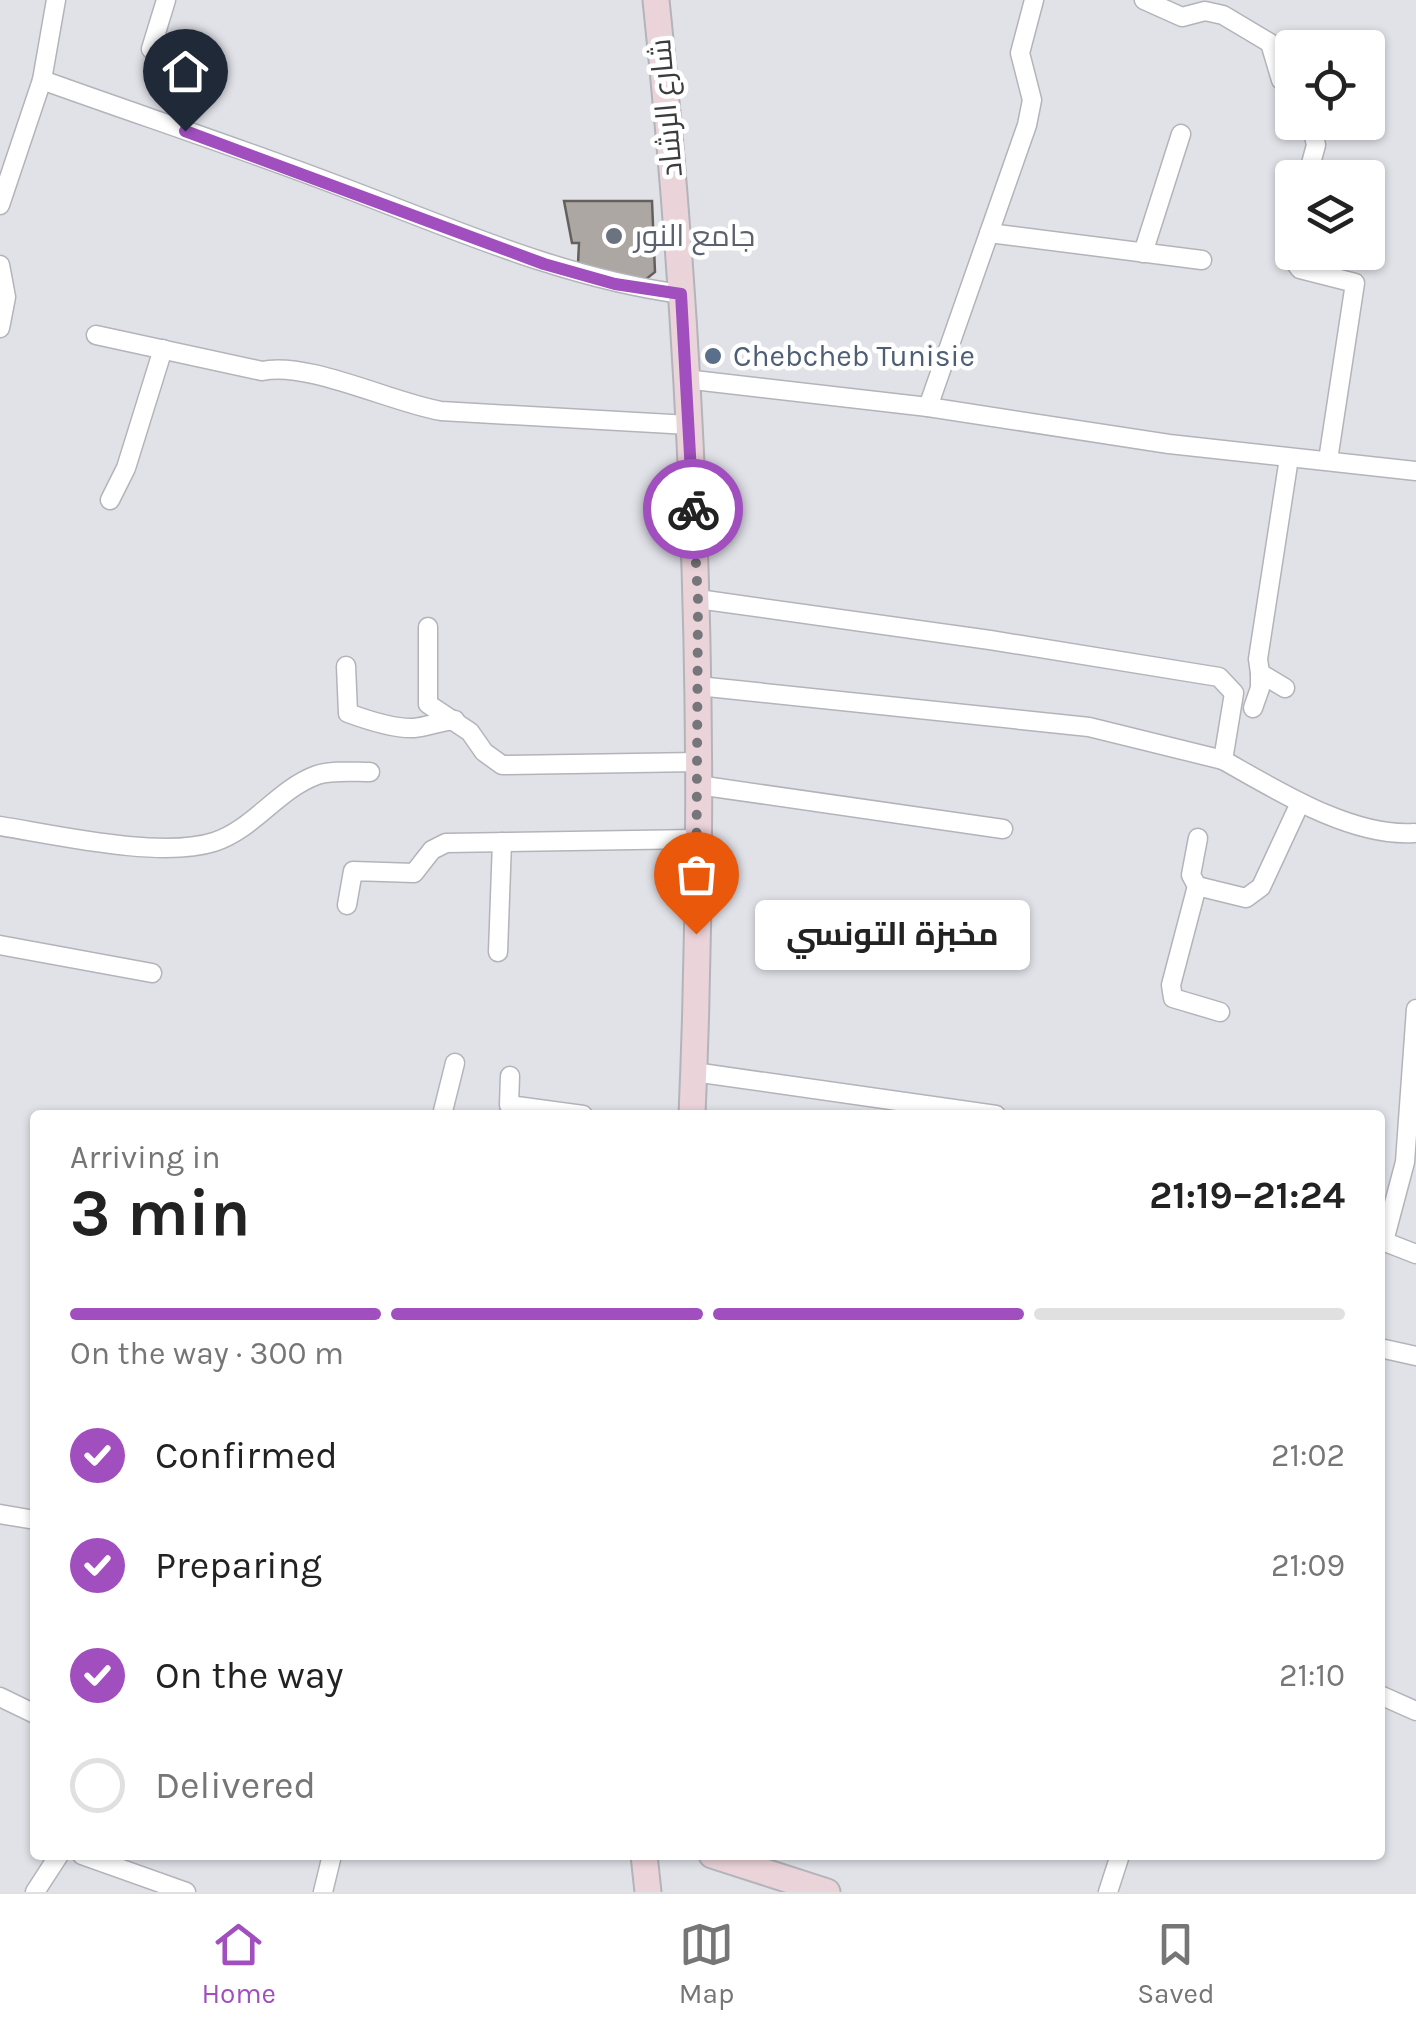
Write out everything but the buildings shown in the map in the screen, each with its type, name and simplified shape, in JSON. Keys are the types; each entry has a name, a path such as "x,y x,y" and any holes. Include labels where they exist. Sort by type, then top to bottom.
{"street":[{"path":"0,204 42,80 56,0"},
{"path":"166,0 151,49 196,68"},
{"name":"شارع الرشاد","path":"656,0 681,294 698,600 692,1110"},
{"path":"928,407 1032,100 1020,54 1034,0"},
{"path":"1144,0 1182,17 1205,11 1223,15 1270,43 1275,60"},
{"path":"42,80 321,179 544,264 615,284 681,294"},
{"path":"1143,252 1180,134"},
{"path":"989,233 1202,260"},
{"path":"0,264 6,297 0,328"},
{"path":"1304,270 1355,283 1328,460"},
{"path":"96,335 262,371 284,366 405,404 441,411 689,425"},
{"path":"110,500 126,468 163,349"},
{"path":"686,379 928,407 1289,458 1416,470"},
{"path":"1253,708 1260,688 1258,659 1289,458"},
{"path":"698,600 990,640 1219,677 1234,692 1223,760"},
{"path":"428,627 428,704 456,720 502,765 698,774 1004,828"},
{"path":"346,666 348,713 403,727 419,728 456,720"},
{"path":"1260,673 1285,688"},
{"path":"698,686 1089,727 1223,760 1300,803 1390,834 1415,828"},
{"path":"0,826 120,844 188,847 236,832 302,782 321,774 370,772"},
{"path":"1198,838 1190,876 1197,886 1246,898 1261,887 1300,803"},
{"path":"347,905 353,871 414,873 432,850 446,843 697,839"},
{"path":"498,952 502,842"},
{"path":"1197,886 1171,985 1173,998 1220,1012"},
{"path":"0,944 152,973"},
{"path":"1385,1230 1405,1162 1416,1008"},
{"path":"443,1110 455,1064"},
{"path":"694,1072 961,1110"},
{"path":"510,1076 509,1105 546,1110"},
{"path":"1385,1241 1416,1254"},
{"path":"1385,1349 1416,1356"},
{"path":"0,1514 30,1519"},
{"path":"0,1697 30,1712"},
{"path":"1385,1697 1416,1711"},
{"path":"35,1892 56,1860"},
{"path":"96,1860 186,1892"},
{"path":"322,1892 331,1860"},
{"path":"645,1860 648,1892"},
{"path":"727,1860 826,1892"},
{"path":"1108,1892 1118,1860"}],"way so far":[{"path":"693,509 698,600 696,934"}],"place":[{"name":"جامع النور","path":"614,236"},
{"name":"Chebcheb Tunisie","path":"713,356"},
{"name":"مخبزة التونسي","path":"696,934"}],"route":[{"path":"185,131 544,264 615,284 681,294 693,509"}]}
